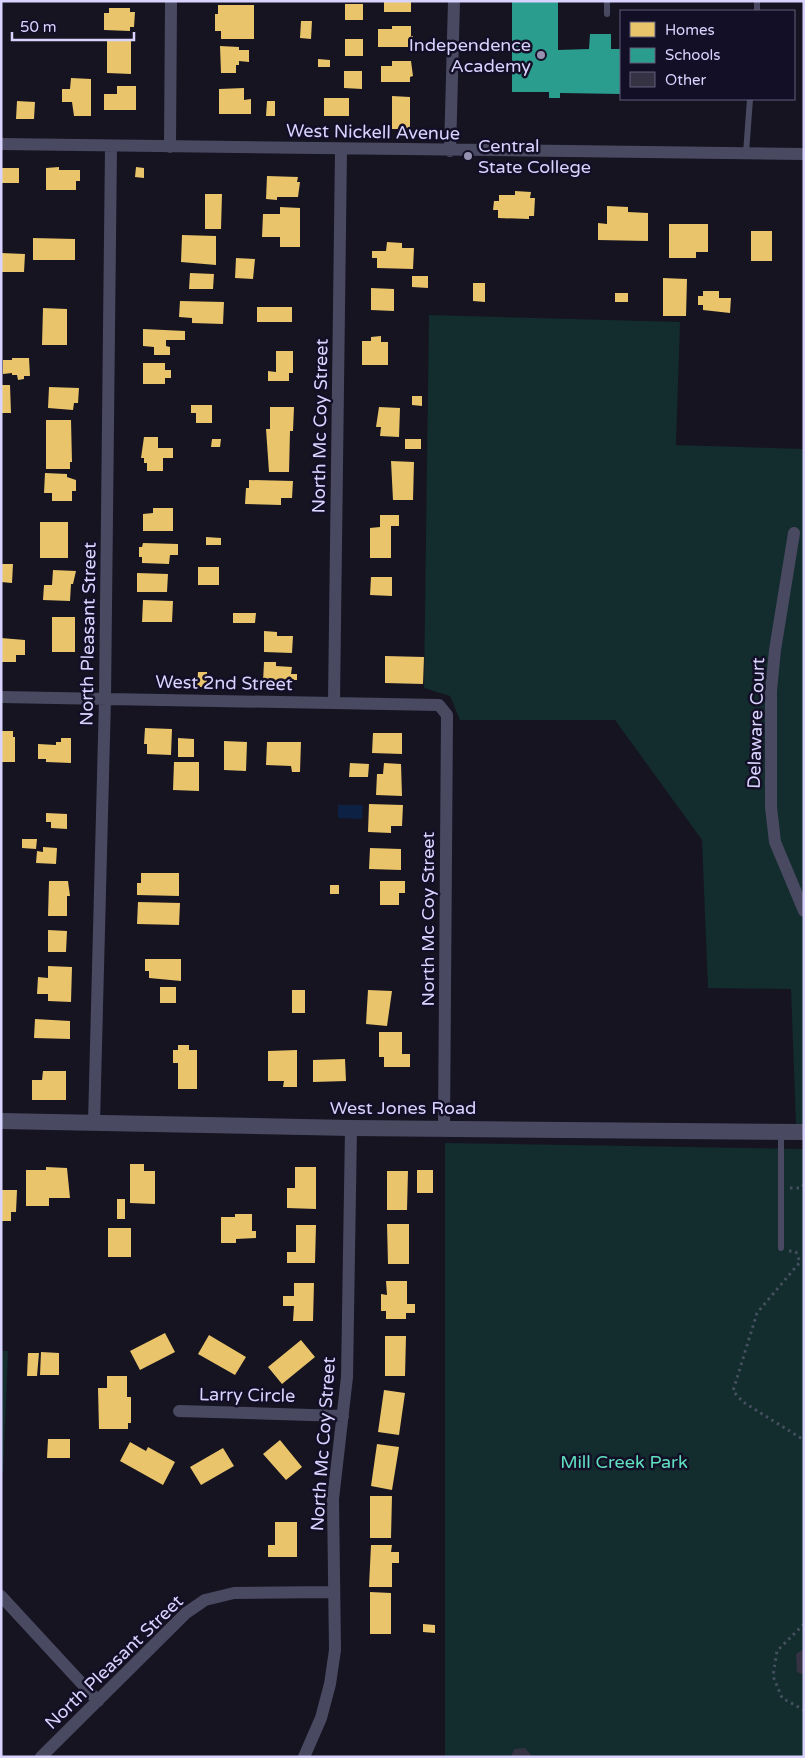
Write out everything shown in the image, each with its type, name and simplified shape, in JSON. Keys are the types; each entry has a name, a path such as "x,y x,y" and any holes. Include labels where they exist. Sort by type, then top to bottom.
{"street":[{"path":"170,147 171,1"},
{"path":"450,151 454,1"},
{"name":"West Nickell Avenue","path":"1,144 341,150 804,154"},
{"name":"North Pleasant Street","path":"94,1122 105,698 110,146"},
{"name":"North Mc Coy Street","path":"334,702 341,150"},
{"name":"Delaware Court","path":"794,533 775,650 771,691 771,807 775,842 804,910"},
{"name":"West 2nd Street","path":"1,697 428,704 439,705 444,710"},
{"name":"North Mc Coy Street","path":"444,710 447,715 444,1129"},
{"name":"West Jones Road","path":"1,1121 351,1128 804,1132"},
{"name":"North Mc Coy Street","path":"304,1757 321,1718 330,1684 335,1650 333,1499 347,1377 351,1128"},
{"name":"Larry Circle","path":"179,1411 343,1416"},
{"name":"North Pleasant Street","path":"41,1757 186,1613 205,1600 234,1593 334,1592"},
{"path":"1,1596 98,1702"}],"lane":[{"path":"607,1 607,14"},
{"path":"746,153 750,100"},
{"path":"781,1132 781,1248"}],"path":[{"path":"781,1248 796,1252 800,1262 757,1313 733,1391 743,1402 804,1440"},
{"path":"804,1624 777,1651 773,1676 782,1698 804,1710"}],"green space":[{"path":"429,315 680,322 676,445 804,449 804,1124 796,1125 791,989 708,988 702,840 615,720 460,720 450,696 424,688"},
{"name":"Mill Creek Park","path":"445,1143 804,1149 804,1757 445,1757"},
{"path":"1,1351 8,1351 3,1473 1,1473"}],"water":[{"path":"338,805 363,805 362,819 338,818"}],"building: Homes":[{"path":"384,1 411,1 411,12 384,12"},
{"path":"345,4 363,4 363,20 345,20"},
{"path":"218,5 254,5 254,39 221,39 221,31 215,31 215,14 218,14"},
{"path":"109,8 130,8 130,12 135,12 134,27 130,27 130,31 104,30 104,13 109,13"},
{"path":"301,21 312,21 311,39 300,38"},
{"path":"392,26 411,26 411,36 413,36 411,47 378,47 378,29 392,29"},
{"path":"345,39 363,39 363,56 345,56"},
{"path":"107,40 131,40 131,74 107,73"},
{"path":"220,46 239,47 239,50 249,50 249,62 239,61 239,65 236,65 236,73 221,73"},
{"path":"318,59 330,60 330,67 318,67"},
{"path":"392,61 411,61 413,76 410,77 410,82 381,82 381,66 392,66"},
{"path":"344,71 362,71 362,89 344,88"},
{"path":"71,78 91,79 91,116 74,116 72,102 62,102 62,89 70,89"},
{"path":"117,86 136,86 136,110 104,110 104,94 117,94"},
{"path":"244,88 244,100 251,99 251,114 219,114 219,89"},
{"path":"392,96 410,97 410,129 392,129"},
{"path":"324,98 349,98 349,116 324,116"},
{"path":"17,101 35,102 34,119 16,119"},
{"path":"267,101 275,101 275,116 266,116"},
{"path":"59,167 59,170 80,170 80,181 76,181 76,190 46,190 46,168"},
{"path":"136,167 144,168 144,178 135,177"},
{"path":"2,168 19,168 19,183 2,183"},
{"path":"267,176 298,177 297,182 300,182 298,197 277,197 277,200 266,199"},
{"path":"515,191 531,192 530,198 535,198 534,216 529,216 529,219 498,218 498,210 493,210 494,201 499,201 499,195 515,195"},
{"path":"205,194 222,194 221,229 205,229"},
{"path":"607,206 628,207 628,212 648,213 648,241 598,240 598,223 607,224"},
{"path":"280,207 300,208 300,247 280,247 280,237 262,237 263,214 280,214"},
{"path":"669,224 708,224 708,252 696,252 696,258 669,258"},
{"path":"751,231 772,231 772,261 751,261"},
{"path":"182,235 216,236 216,265 181,262"},
{"path":"33,238 75,239 75,260 33,260"},
{"path":"387,242 402,243 402,248 414,248 413,269 377,268 377,258 372,258 372,251 386,251"},
{"path":"1,253 25,254 24,272 1,272"},
{"path":"236,258 255,259 253,279 235,278"},
{"path":"190,273 214,274 213,289 189,289"},
{"path":"412,276 428,276 428,288 412,287"},
{"path":"663,278 687,279 686,316 663,316"},
{"path":"473,283 485,283 485,302 473,301"},
{"path":"371,288 394,289 394,311 371,310"},
{"path":"703,291 719,291 719,298 731,298 730,313 703,310 703,305 698,305 698,296 703,296"},
{"path":"615,293 628,293 628,302 615,302"},
{"path":"180,301 224,302 223,324 192,323 192,318 179,317"},
{"path":"257,307 292,307 292,322 257,322"},
{"path":"43,308 67,309 67,345 42,345"},
{"path":"143,329 185,331 185,340 166,340 166,346 170,347 170,355 154,355 154,347 143,346"},
{"path":"381,336 381,342 388,342 388,365 362,365 362,341 371,341 371,337"},
{"path":"276,351 293,351 293,373 289,373 289,381 268,381 268,371 276,372"},
{"path":"12,358 29,358 30,376 24,376 24,379 18,380 17,375 12,375 12,373 3,374 3,360 12,360"},
{"path":"143,363 165,363 165,370 171,370 171,378 165,378 165,384 143,384"},
{"path":"1,385 10,385 11,413 1,413"},
{"path":"49,387 79,388 78,403 74,403 73,410 48,408"},
{"path":"412,396 422,396 422,406 412,405"},
{"path":"191,405 212,405 212,423 196,423 196,413 191,413"},
{"path":"270,407 294,407 293,431 290,431 289,472 269,472 266,429 270,429"},
{"path":"379,407 400,408 399,437 380,436 381,427 376,427"},
{"path":"46,420 71,420 72,462 70,462 70,469 46,469"},
{"path":"144,437 158,437 158,448 173,448 173,458 163,458 163,471 147,471 147,463 144,463 144,458 141,458"},
{"path":"212,439 221,439 220,447 211,447"},
{"path":"405,439 421,439 421,449 405,449"},
{"path":"391,461 414,462 413,500 393,500"},
{"path":"45,473 67,474 67,477 76,480 76,491 72,491 72,501 52,501 52,493 44,493"},
{"path":"249,480 293,481 292,498 281,498 281,505 245,504 246,488 249,488"},
{"path":"153,508 173,508 173,531 143,531 143,514 153,513"},
{"path":"380,515 399,515 399,526 391,526 391,558 370,558 370,528 380,527"},
{"path":"40,522 68,522 68,558 40,558"},
{"path":"206,537 221,538 221,545 206,545"},
{"path":"143,543 178,544 178,555 170,555 169,564 142,563 142,557 139,557 139,547 142,547"},
{"path":"1,564 13,564 12,583 1,582"},
{"path":"198,567 219,567 219,585 198,585"},
{"path":"53,570 76,571 73,584 71,584 70,601 43,600 44,585 52,585"},
{"path":"137,573 168,574 167,592 137,592"},
{"path":"371,577 392,577 392,596 370,595"},
{"path":"143,600 173,601 172,622 142,622"},
{"path":"233,613 256,613 255,623 233,623"},
{"path":"52,617 75,617 75,652 52,652"},
{"path":"264,631 277,632 277,636 293,636 292,653 264,652"},
{"path":"1,638 25,640 25,655 16,655 16,662 1,662"},
{"path":"385,656 424,657 423,684 385,683"},
{"path":"264,662 276,662 276,666 292,667 291,674 297,674 297,680 291,680 291,683 279,682 279,685 263,682"},
{"path":"198,672 207,672 207,687 197,687"},
{"path":"145,728 172,729 171,755 147,754 147,744 144,744"},
{"path":"1,731 13,731 13,737 15,737 15,762 1,762"},
{"path":"373,733 402,733 402,754 372,753"},
{"path":"61,738 71,738 71,763 46,762 46,759 38,759 38,744 56,745 56,742 61,742"},
{"path":"178,738 194,739 194,757 178,757"},
{"path":"224,741 247,742 246,771 224,770"},
{"path":"267,742 301,742 300,772 292,772 291,766 266,765"},
{"path":"174,762 199,762 199,791 173,790"},
{"path":"350,763 369,764 368,777 349,777"},
{"path":"384,763 401,764 402,796 376,795 377,774 383,774"},
{"path":"369,804 403,805 402,826 391,826 391,833 368,832"},
{"path":"46,813 67,814 67,829 51,828 51,822 46,822"},
{"path":"22,839 37,839 36,849 22,848"},
{"path":"43,847 57,848 56,864 36,863 37,851 43,852"},
{"path":"370,848 401,849 401,870 369,869"},
{"path":"141,873 179,873 179,896 137,895 137,883 141,883"},
{"path":"49,881 68,881 70,896 67,896 67,916 48,916"},
{"path":"380,881 405,881 405,893 399,893 399,905 380,905"},
{"path":"330,885 339,885 339,894 330,894"},
{"path":"138,902 180,903 179,925 137,924"},
{"path":"48,930 67,931 66,952 48,952"},
{"path":"145,959 181,959 181,981 149,978 149,971 145,971"},
{"path":"48,966 72,967 71,1002 48,1001 48,994 37,994 38,977 48,978"},
{"path":"160,987 176,987 176,1003 160,1003"},
{"path":"292,990 305,990 305,1013 292,1013"},
{"path":"368,990 392,991 387,1026 366,1024"},
{"path":"35,1019 70,1021 70,1039 34,1038"},
{"path":"379,1032 402,1032 402,1054 410,1054 410,1067 384,1067 384,1057 379,1057"},
{"path":"178,1045 189,1045 189,1050 197,1050 197,1089 178,1089 178,1063 173,1063 173,1050 178,1050"},
{"path":"297,1050 297,1087 283,1087 284,1081 268,1081 268,1051"},
{"path":"345,1059 346,1081 313,1082 313,1060"},
{"path":"43,1071 66,1071 66,1100 32,1100 32,1080 42,1080"},
{"path":"130,1164 144,1164 144,1171 155,1171 155,1204 130,1203"},
{"path":"46,1167 67,1168 70,1198 49,1198 49,1206 26,1206 26,1170 46,1170"},
{"path":"295,1167 316,1167 316,1209 287,1208 287,1188 295,1188"},
{"path":"417,1170 433,1170 433,1193 417,1193"},
{"path":"387,1171 408,1171 407,1210 387,1210"},
{"path":"1,1190 17,1190 16,1212 11,1212 11,1221 2,1221"},
{"path":"117,1199 125,1199 125,1219 117,1219"},
{"path":"235,1214 252,1214 252,1231 256,1231 256,1238 236,1239 236,1243 221,1243 221,1217 235,1217"},
{"path":"387,1224 409,1224 409,1264 388,1264"},
{"path":"296,1225 316,1225 315,1263 287,1263 287,1252 296,1252"},
{"path":"108,1228 131,1228 131,1257 108,1257"},
{"path":"386,1281 407,1281 407,1304 415,1304 415,1313 406,1313 406,1319 386,1319 386,1311 381,1311 381,1294 387,1295"},
{"path":"294,1283 314,1283 313,1321 293,1321 294,1306 283,1306 283,1296 294,1296"},
{"path":"165,1333 175,1352 140,1370 130,1351"},
{"path":"209,1335 246,1357 235,1375 198,1354"},
{"path":"385,1336 406,1336 405,1376 385,1376"},
{"path":"301,1340 315,1357 282,1384 268,1367"},
{"path":"41,1352 59,1353 59,1375 40,1375"},
{"path":"28,1353 39,1353 37,1376 27,1376"},
{"path":"107,1376 127,1376 127,1397 131,1397 131,1423 128,1423 128,1429 99,1429 98,1388 107,1388"},
{"path":"384,1390 405,1393 399,1435 378,1432"},
{"path":"48,1439 70,1439 70,1458 47,1458"},
{"path":"280,1440 302,1467 286,1480 263,1454"},
{"path":"130,1442 146,1451 148,1447 175,1462 163,1485 120,1461"},
{"path":"377,1444 399,1447 392,1490 371,1486"},
{"path":"223,1448 234,1466 201,1485 190,1467"},
{"path":"370,1496 392,1496 391,1538 370,1538"},
{"path":"275,1522 297,1522 297,1557 268,1557 268,1545 275,1545"},
{"path":"371,1545 392,1545 391,1552 399,1552 399,1563 392,1563 392,1587 369,1587"},
{"path":"370,1592 391,1593 391,1634 370,1634"},
{"path":"423,1624 435,1625 435,1633 423,1632"}],"building: Schools":[{"name":"Independence Academy","path":"512,1 558,1 558,50 589,49 590,34 611,34 611,49 620,49 620,94 560,93 560,98 549,98 549,92 512,92"}],"building: Other":[{"path":"804,1649 804,1675 797,1672 796,1654"},
{"path":"525,1748 533,1757 511,1757 514,1749"}],"place":[{"name":"Independence Academy","path":"541,55"},
{"name":"Central State College","path":"468,156"}]}
